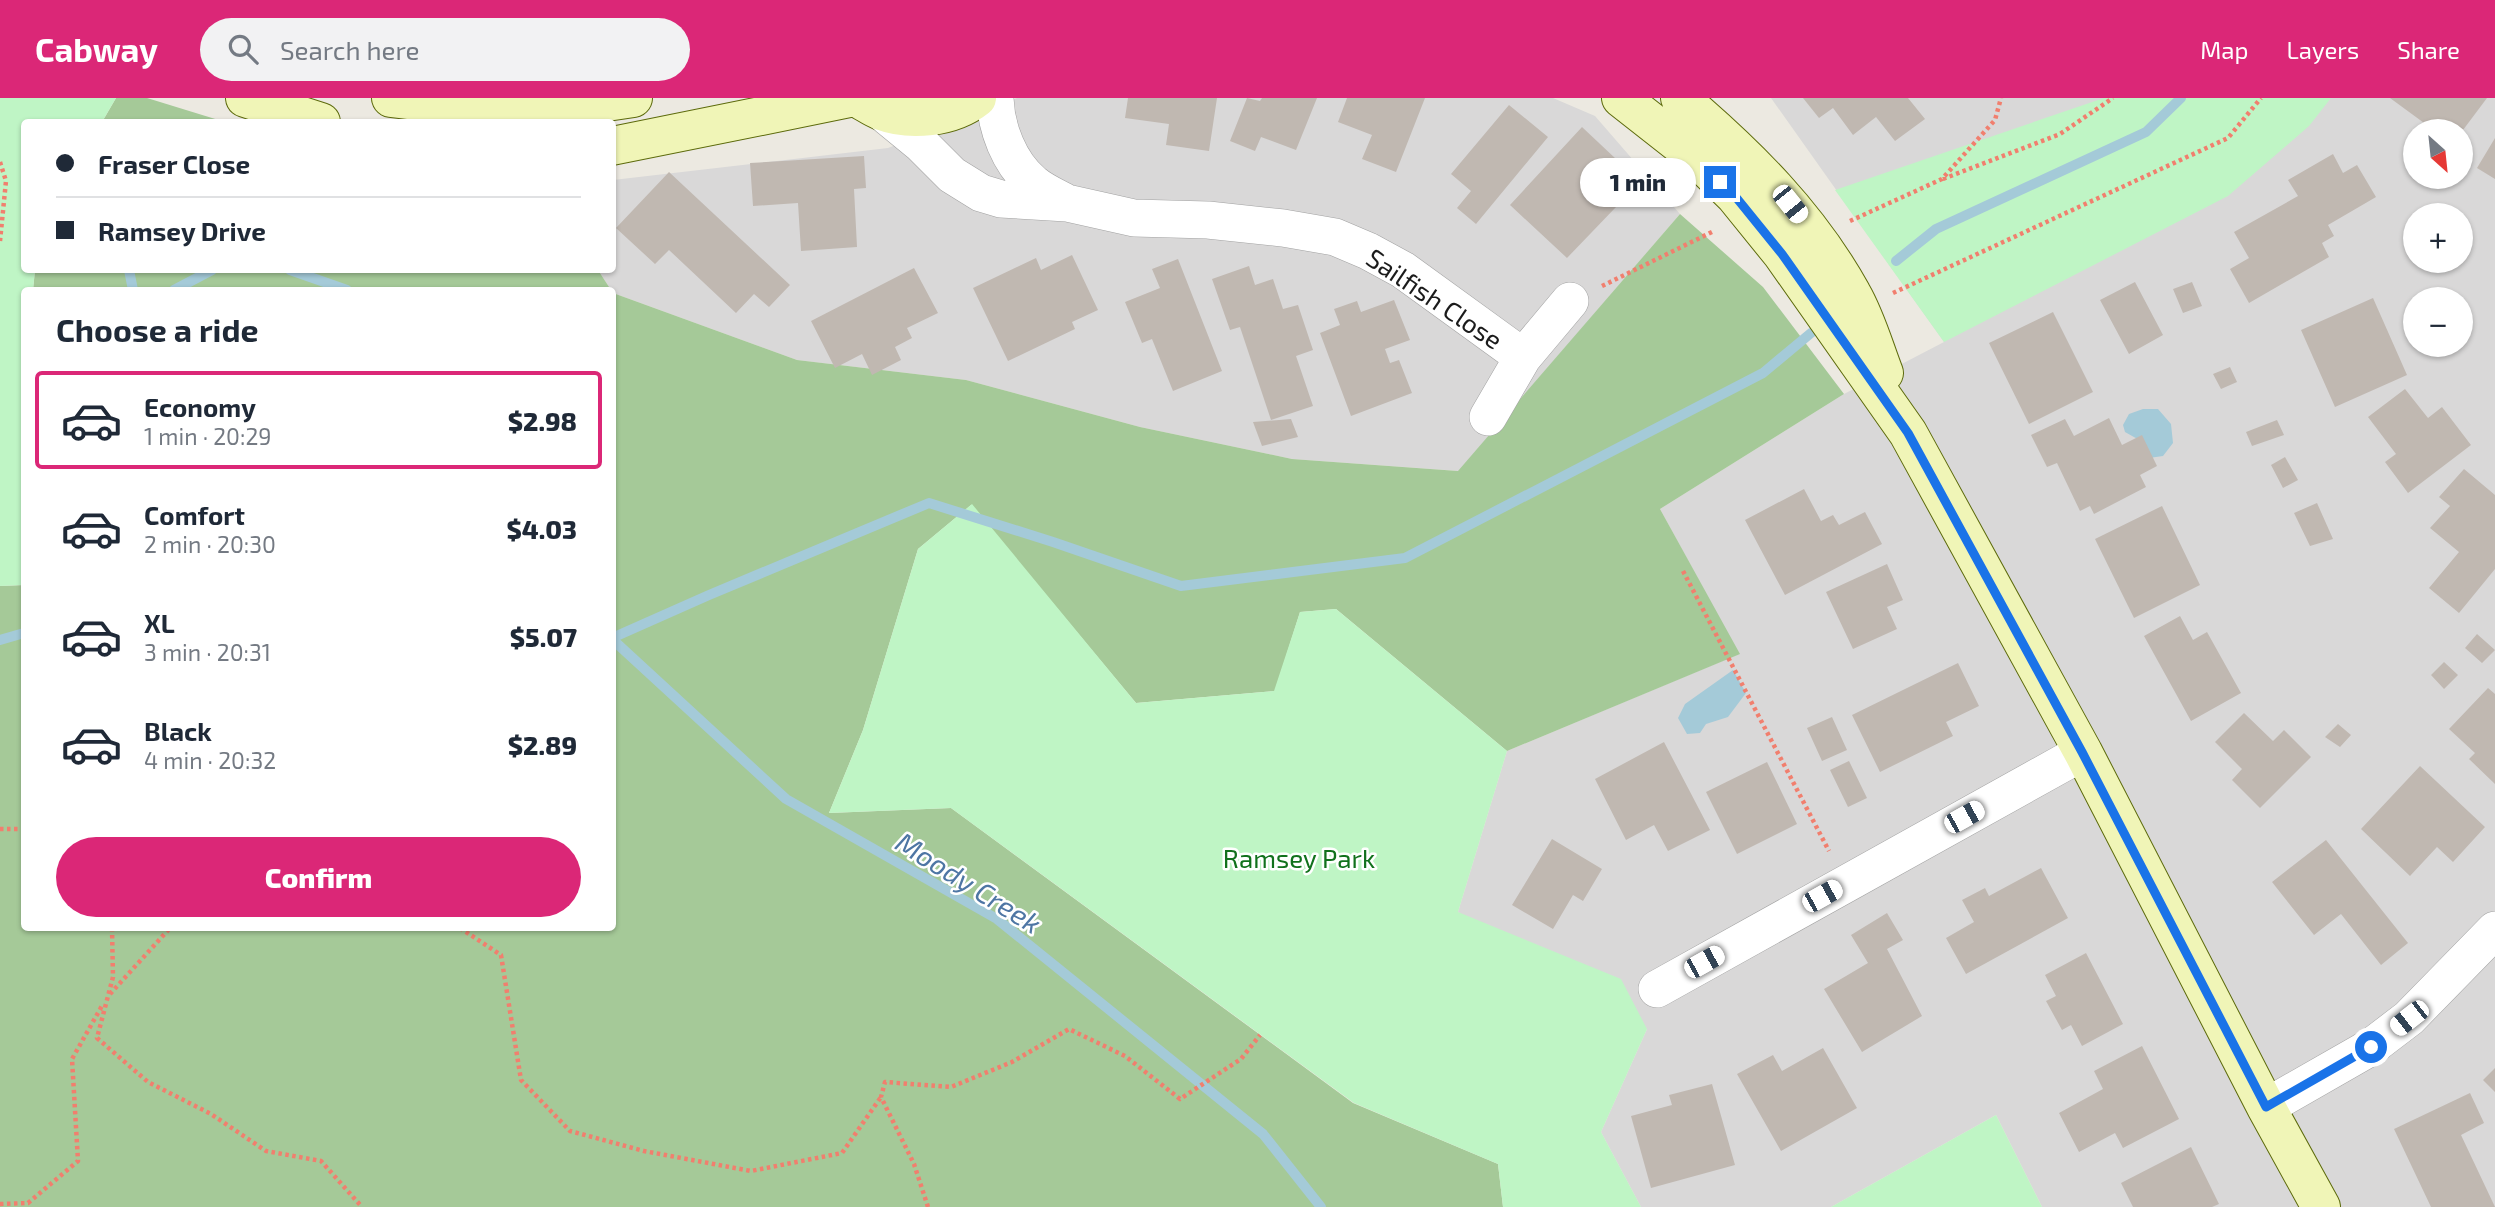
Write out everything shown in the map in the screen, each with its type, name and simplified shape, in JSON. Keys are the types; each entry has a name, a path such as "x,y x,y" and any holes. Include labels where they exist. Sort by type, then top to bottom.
{"main road":[{"path":"244,98 311,119"},
{"path":"391,98 446,106 503,109 567,107 633,98"},
{"path":"616,145 863,103 912,117 942,115 971,103 976,98"},
{"path":"1621,98 1691,153 1735,196 1782,254 1908,433 2082,752 2266,1107 2321,1207"},
{"path":"1680,98 1759,169 1817,237 1853,295 1908,433"}],"street":[{"name":"Sailfish Close","path":"995,98 995,111 1001,133 1017,167 1034,184 1067,203"},
{"name":"Sailfish Close","path":"863,103 921,144 952,175 981,193 1001,199 1067,203 1135,218 1208,220 1335,237 1403,270 1522,358 1570,302"},
{"path":"1488,417 1522,358"},
{"path":"1657,989 2082,752"},
{"path":"2266,1107 2371,1047 2409,1018 2495,929"}],"path":[{"path":"1942,179 1995,120 2001,98"},
{"path":"1846,223 1942,179 2060,134 2113,98"},
{"path":"1893,293 2228,138 2261,98"},
{"path":"0,162 6,181 0,241"},
{"path":"1570,302 1749,214"},
{"path":"1683,571 1846,883"},
{"path":"0,829 21,829"},
{"path":"112,931 113,977 97,1038 148,1082 211,1114 266,1151 321,1161 362,1207"},
{"path":"0,1204 28,1203 78,1161 72,1059 107,997 167,931"},
{"path":"464,931 500,955 520,1080 570,1131 644,1151 751,1171 842,1153 881,1097 885,1082 951,1087 1012,1062 1069,1029 1125,1056 1180,1099 1241,1059 1260,1035"},
{"path":"881,1097 914,1164 928,1207"}],"shaded area":[{"path":"1017,98 1553,98 1595,116 1680,214 1459,471 1292,459 1140,427 966,380 797,360 616,294 616,287 609,287 600,273 616,273 616,180 888,148"},
{"path":"1771,98 2495,98 2495,1207 2042,1207 1996,1115 1831,1207 1641,1207 1601,1132 1647,1029 1458,912 1507,751 1739,654 1660,509 1844,394 1944,342"}],"green space":[{"path":"0,98 116,98 104,119 21,119 21,273 35,273 33,287 21,287 21,585 0,586"},
{"path":"116,98 147,98 215,119 104,119"},
{"path":"2104,98 2331,98 2309,126 2228,196 1944,342 1835,190"},
{"path":"1680,214 1763,287 1844,394 1660,509 1740,654 1507,751 1336,609 1300,612 1275,691 1136,703 971,505 918,549 863,730 829,813 951,808 1353,1103 1498,1164 1503,1207 0,1207 0,586 21,585 21,931 616,931 616,294 797,360 966,380 1140,427 1292,459 1458,471"},
{"path":"35,273 600,273 609,287 33,287"},
{"name":"Ramsey Park","path":"972,504 1136,703 1274,691 1300,612 1336,609 1507,751 1458,912 1621,979 1647,1029 1601,1132 1641,1207 1503,1207 1498,1164 1354,1103 951,808 829,813 863,730 918,549"},
{"path":"1996,1115 2042,1207 1831,1207"}],"water":[{"path":"2143,409 2158,409 2171,424 2173,443 2163,456 2149,458 2141,441 2125,432 2123,425 2129,414"},
{"path":"1733,670 1746,693 1728,717 1706,724 1700,733 1687,734 1678,718 1685,704"}],"building":[{"path":"1128,98 1217,98 1209,151 1166,145 1169,124 1125,118"},
{"path":"1247,98 1260,101 1262,98 1317,98 1296,150 1261,137 1255,151 1230,141"},
{"path":"1347,98 1425,98 1396,172 1362,159 1372,135 1338,122"},
{"path":"1803,98 1908,98 1925,119 1895,141 1876,117 1853,135 1833,108 1819,118"},
{"path":"2390,98 2487,98 2471,119 2419,119"},
{"path":"1509,105 1548,137 1476,224 1457,208 1471,191 1451,174"},
{"path":"1582,127 1616,159 1592,185 1616,207 1567,258 1510,205"},
{"path":"2495,138 2495,179 2477,168"},
{"path":"2333,154 2343,173 2357,165 2376,197 2328,225 2334,236 2322,243 2329,257 2249,303 2230,269 2249,258 2234,232 2298,196 2288,180"},
{"path":"864,156 866,188 854,189 857,247 801,251 798,203 753,206 750,163"},
{"path":"669,172 790,285 769,307 754,294 736,313 669,250 655,264 616,228"},
{"path":"1072,255 1098,310 1072,322 1075,329 1008,361 973,288 1036,258 1041,270"},
{"path":"1178,259 1222,371 1173,391 1152,339 1142,343 1125,302 1160,288 1152,269"},
{"path":"1249,266 1255,285 1273,279 1283,309 1298,305 1313,350 1296,356 1313,406 1271,420 1240,327 1230,330 1212,279"},
{"path":"914,268 938,313 907,328 912,338 895,347 901,360 872,375 862,354 835,368 811,321"},
{"path":"2135,282 2163,335 2129,354 2100,300"},
{"path":"2192,282 2202,306 2183,313 2173,289"},
{"path":"2373,298 2407,375 2335,407 2301,330"},
{"path":"1394,300 1410,340 1385,349 1390,363 1399,360 1412,393 1351,416 1320,333 1340,325 1334,309 1357,301 1361,312"},
{"path":"2053,312 2093,392 2029,424 1989,343"},
{"path":"2230,367 2237,382 2221,389 2213,374"},
{"path":"2405,389 2428,418 2442,407 2471,445 2408,493 2385,462 2396,454 2368,417"},
{"path":"2109,418 2122,445 2142,435 2157,466 2140,475 2146,487 2094,514 2090,506 2080,511 2057,463 2047,467 2031,435 2065,419 2074,436"},
{"path":"1291,419 1298,437 1262,446 1253,422"},
{"path":"2277,420 2284,435 2252,446 2246,432"},
{"path":"2285,457 2298,480 2283,488 2271,465"},
{"path":"2464,469 2495,495 2495,569 2459,613 2429,588 2459,552 2430,528 2450,506 2439,497"},
{"path":"1804,489 1821,521 1833,515 1839,525 1865,512 1882,544 1785,595 1745,520"},
{"path":"2317,503 2333,539 2310,546 2294,513"},
{"path":"2162,506 2200,585 2134,618 2095,539"},
{"path":"1887,564 1903,600 1887,607 1897,629 1853,649 1826,592"},
{"path":"2180,616 2193,640 2207,632 2241,693 2191,721 2144,636"},
{"path":"2477,634 2495,650 2482,663 2465,648"},
{"path":"2444,662 2458,675 2444,689 2431,675"},
{"path":"1958,663 1979,706 1946,722 1953,736 1880,772 1852,715"},
{"path":"2488,688 2495,694 2495,784 2469,759 2475,753 2449,729"},
{"path":"2244,713 2273,741 2284,730 2311,757 2260,808 2232,780 2242,769 2215,742"},
{"path":"1832,717 1847,750 1822,761 1807,728"},
{"path":"2338,724 2351,735 2340,747 2325,737"},
{"path":"1664,742 1710,830 1668,851 1654,825 1626,840 1595,779"},
{"path":"1849,761 1867,798 1848,807 1830,770"},
{"path":"1767,762 1797,824 1737,854 1706,792"},
{"path":"2420,766 2485,827 2453,862 2437,847 2410,876 2361,829"},
{"path":"1552,839 1602,869 1583,901 1573,895 1553,929 1512,905"},
{"path":"2326,840 2408,943 2381,965 2341,914 2314,935 2272,882"},
{"path":"2041,868 2068,918 1966,974 1946,938 1974,922 1962,900 1985,888 1989,896"},
{"path":"1887,913 1903,940 1887,949 1922,1016 1862,1052 1824,989 1868,963 1851,935"},
{"path":"2086,953 2123,1024 2082,1046 2071,1025 2062,1030 2046,1001 2056,996 2045,975"},
{"path":"2142,1046 2179,1119 2123,1148 2115,1133 2079,1152 2059,1113 2103,1089 2094,1071"},
{"path":"1823,1048 1857,1108 1781,1151 1737,1074 1773,1055 1782,1071"},
{"path":"2495,1068 2495,1092 2483,1080"},
{"path":"1712,1084 1735,1165 1651,1188 1631,1116 1672,1105 1669,1095"},
{"path":"2470,1093 2484,1123 2461,1135 2495,1207 2431,1207 2394,1129"},
{"path":"2191,1147 2219,1204 2212,1207 2133,1207 2121,1183"}],"waterway":[{"path":"1896,261 1936,229 2146,132 2181,98"},
{"path":"130,273 132,287"},
{"name":"Moody Creek","path":"180,287 206,273"},
{"name":"Moody Creek","path":"299,273 338,287"},
{"path":"616,636 929,503 1181,586 1405,558 1763,373 1811,333"},
{"name":"Moody Creek","path":"0,640 21,634"},
{"name":"Moody Creek","path":"616,643 786,799 997,919 1263,1134 1321,1207"}],"route":[{"path":"1720,182 1735,196 1782,254 1908,433 2082,752 2266,1107 2371,1047"}]}
